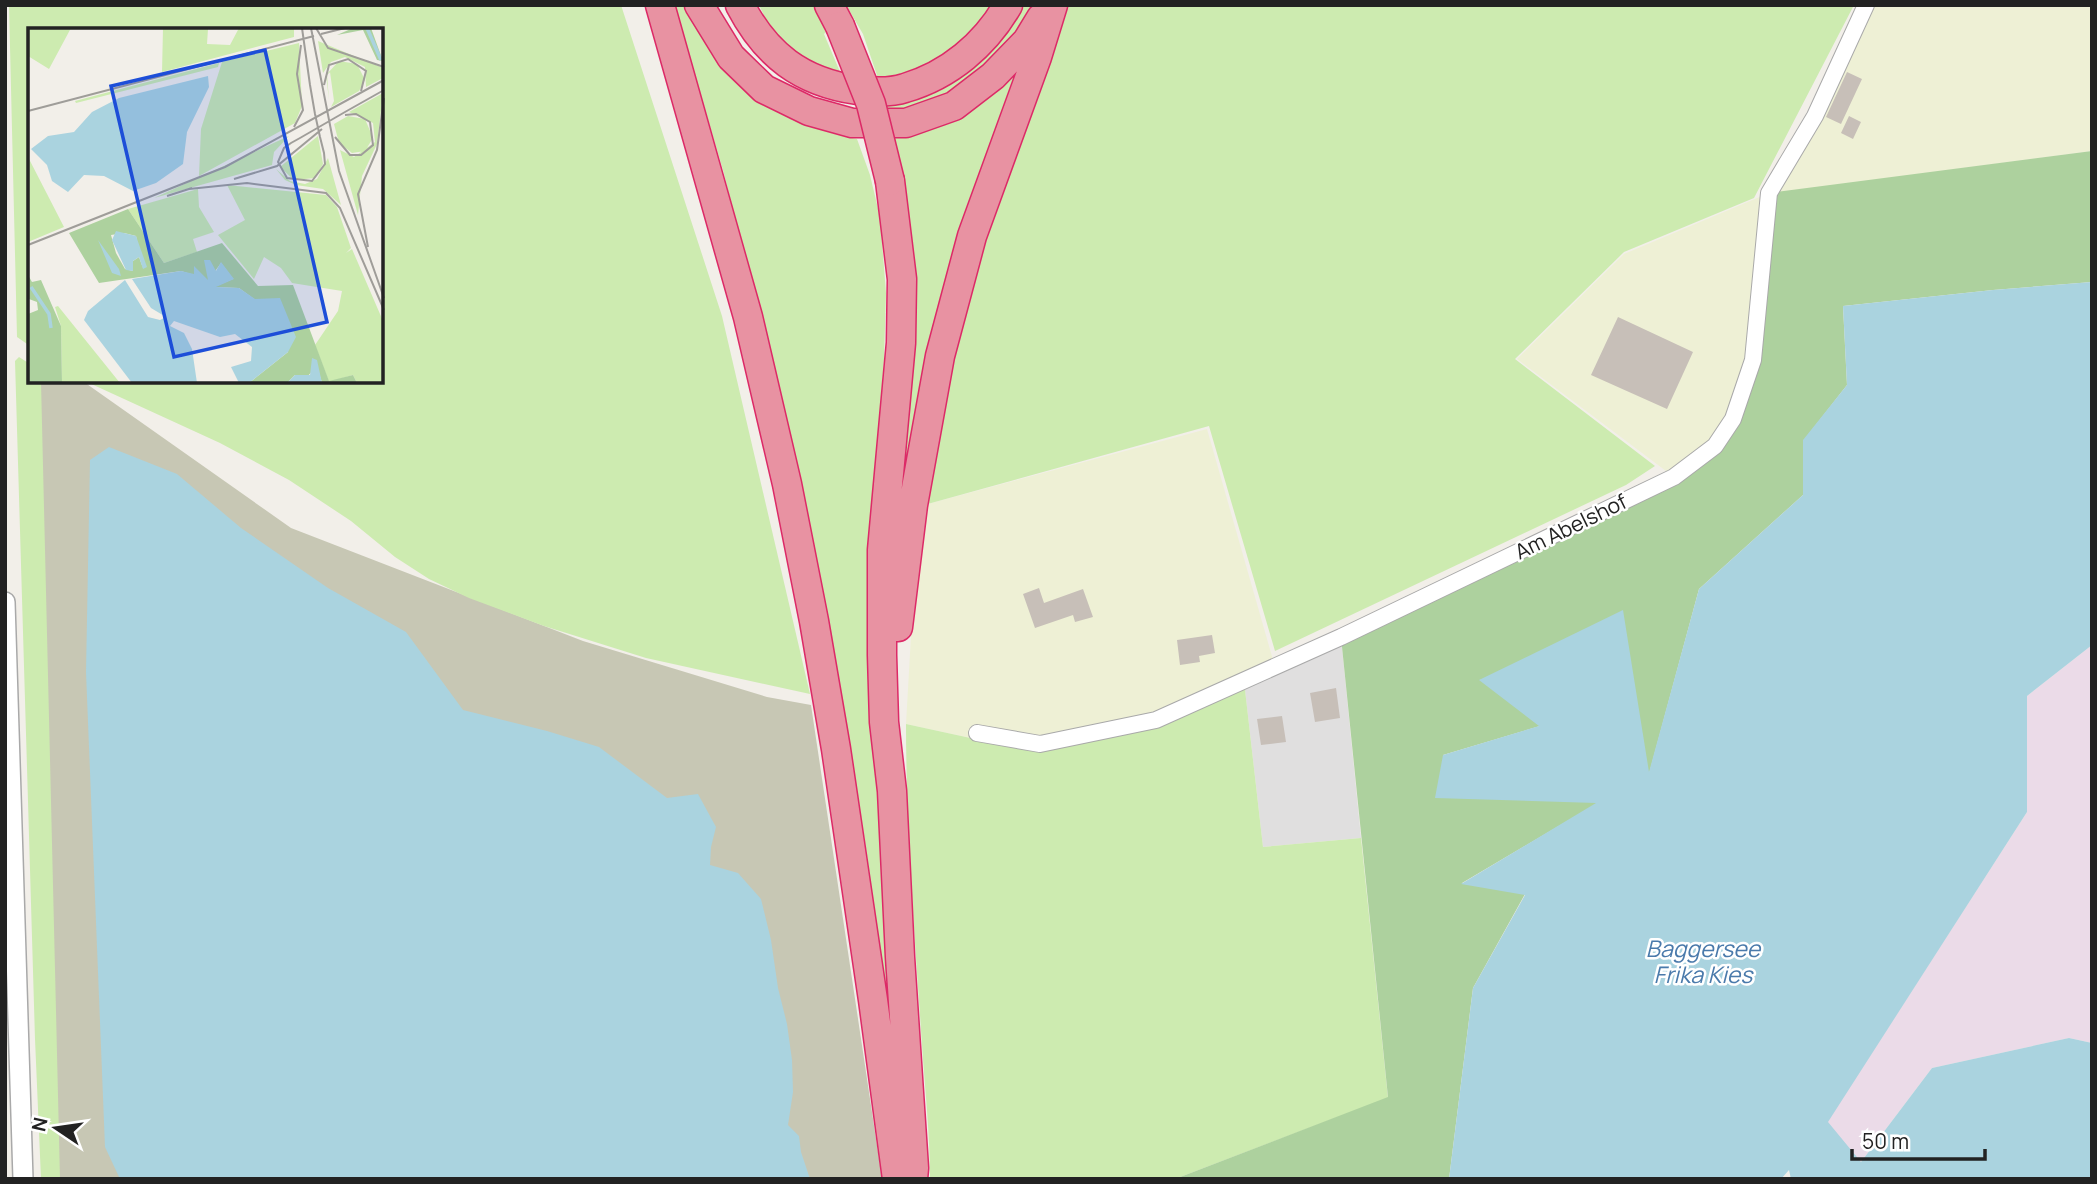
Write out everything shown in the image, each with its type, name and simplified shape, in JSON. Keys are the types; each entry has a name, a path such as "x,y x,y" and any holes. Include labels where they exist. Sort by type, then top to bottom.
{"highway":[{"path":"660,5 748,317 787,484 836,749 897,1179"},
{"path":"699,5 731,57 764,89 809,111 852,123 906,123 954,106 993,76 1027,41 1047,5"},
{"path":"740,5 766,46 787,64 811,79 872,92 903,89 941,74 971,52 1000,18 1007,5"},
{"path":"892,791 898,620 913,505 938,368 972,236 1037,57 1053,5"},
{"path":"834,16 872,104 890,181 902,279 901,343 883,550 882,655 913,1179"}],"street":[{"name":"Am Abelshof","path":"976,733 1040,744 1156,720 1353,631 1674,477 1716,446 1733,419 1753,360 1769,194 1815,116 1866,5"},
{"path":"5,602 23,1179"}],"shaded area":[{"path":"1863,5 2092,5 2092,151 1769,194 1753,360 1733,419 1674,477 1517,359 1624,254 1769,193"},
{"path":"38,383 85,383 291,528 583,641 767,697 811,705 882,1179 59,1179"},
{"path":"1207,429 1275,667 1156,720 1040,744 975,739 906,724 914,583 924,505"},
{"path":"1341,637 1361,838 1263,847 1244,681"},
{"path":"2092,645 2092,1043 2069,1038 1932,1068 1861,1162 1824,1127 2027,812 2027,696"}],"green space":[{"path":"9,5 621,5 722,316 810,694 646,658 544,626 469,598 429,579 395,557 351,521 289,480 220,443 89,383 383,383 383,28 28,28 28,345 17,337"},
{"path":"674,5 688,5 761,101 792,119 857,139 870,175 880,217 886,293 884,359 872,513 877,777 895,1062 846,722 804,509 771,361 723,170"},
{"path":"759,5 814,5 843,79 806,64 773,34"},
{"path":"846,5 998,5 952,57 880,84 863,34"},
{"path":"1018,5 1033,5 1013,38 959,91 890,115 886,102"},
{"path":"1066,5 1854,5 1754,198 1624,252 1515,359 1655,466 1626,485 1275,651 1209,426 924,505 957,346 992,218"},
{"path":"1027,49 897,522 890,130"},
{"path":"2092,151 2092,282 1843,306 1847,385 1804,440 1803,495 1699,589 1649,774 1480,679 1540,726 1443,755 1598,803 1462,883 1525,894 1473,988 1449,1179 1175,1179 1388,1097 1341,637 1674,477 1715,446 1753,360 1769,193"},
{"path":"19,357 28,363 28,383 41,383 60,1179 41,1179 15,361"},
{"path":"1244,681 1263,847 1361,838 1388,1098 1175,1179 930,1179 909,844 906,724 975,739 1040,744 1156,720"}],"water":[{"name":"Baggersee Frika Kies","path":"2092,282 2092,645 2027,696 2027,812 1828,1122 1861,1162 1932,1068 2069,1038 2092,1043 2092,1179 1791,1179 1789,1170 1781,1179 1449,1179 1473,988 1525,895 1461,884 1596,803 1435,798 1443,755 1539,726 1479,680 1623,610 1649,772 1699,589 1803,495 1803,440 1847,385 1843,306"},
{"path":"109,447 177,474 241,528 328,588 406,632 463,710 599,747 667,798 698,794 716,827 710,865 738,873 761,899 792,1060 793,1092 788,1125 799,1136 810,1179 120,1179 105,1147 86,672 90,460"}],"building":[{"path":"1847,72 1862,79 1841,124 1826,117"},
{"path":"1849,116 1861,122 1853,139 1841,133"},
{"path":"1618,317 1693,352 1667,409 1591,375"},
{"path":"1039,588 1044,603 1083,589 1093,617 1075,622 1073,615 1035,628 1023,594"},
{"path":"1212,635 1215,653 1199,656 1200,662 1180,665 1177,640"},
{"path":"1336,688 1340,718 1315,722 1310,693"},
{"path":"1282,716 1286,742 1261,745 1257,719"}]}
